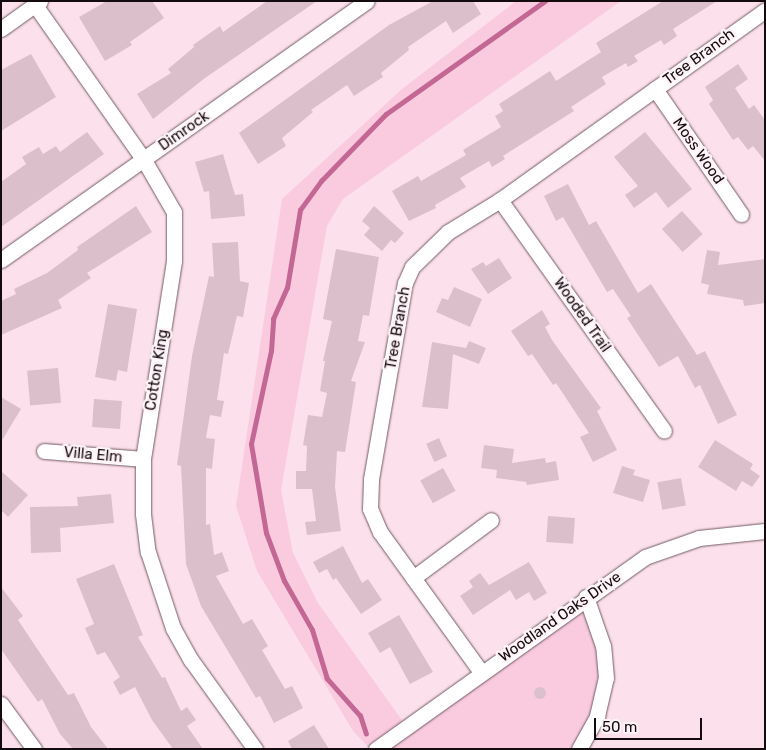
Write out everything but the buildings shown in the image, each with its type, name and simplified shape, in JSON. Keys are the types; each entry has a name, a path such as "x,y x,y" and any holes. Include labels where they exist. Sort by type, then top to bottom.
{"street":[{"name":"Dimrock","path":"1,260 367,1"},
{"name":"Cotton King","path":"38,3 144,160 170,203 176,236 143,459 143,514 148,552 173,628 190,660 255,749"},
{"path":"1,29 38,3"},
{"name":"Tree Branch","path":"481,672 380,532 370,509 371,479 405,283 424,254 448,232 500,200 765,10"},
{"name":"Moss Wood","path":"655,89 741,214"},
{"name":"Wooded Trail","path":"500,200 664,431"},
{"name":"Villa Elm","path":"44,452 143,459"},
{"path":"412,578 491,520"},
{"name":"Woodland Oaks Drive","path":"376,749 481,672 646,558 670,547 699,538 765,531"},
{"path":"579,749 597,716 606,678 603,646 586,598"},
{"path":"1,704 34,749"}],"shaded area":[{"path":"516,1 621,1 343,199 327,226 281,490 293,553 318,603 407,727 586,597 606,678 579,749 370,749 353,731 257,571 236,506 282,199 402,89"}],"waterway":[{"path":"366,734 360,716 327,679 312,630 284,581 266,533 251,444 271,351 273,319 287,288 300,210 321,181 386,114 545,1"}]}
